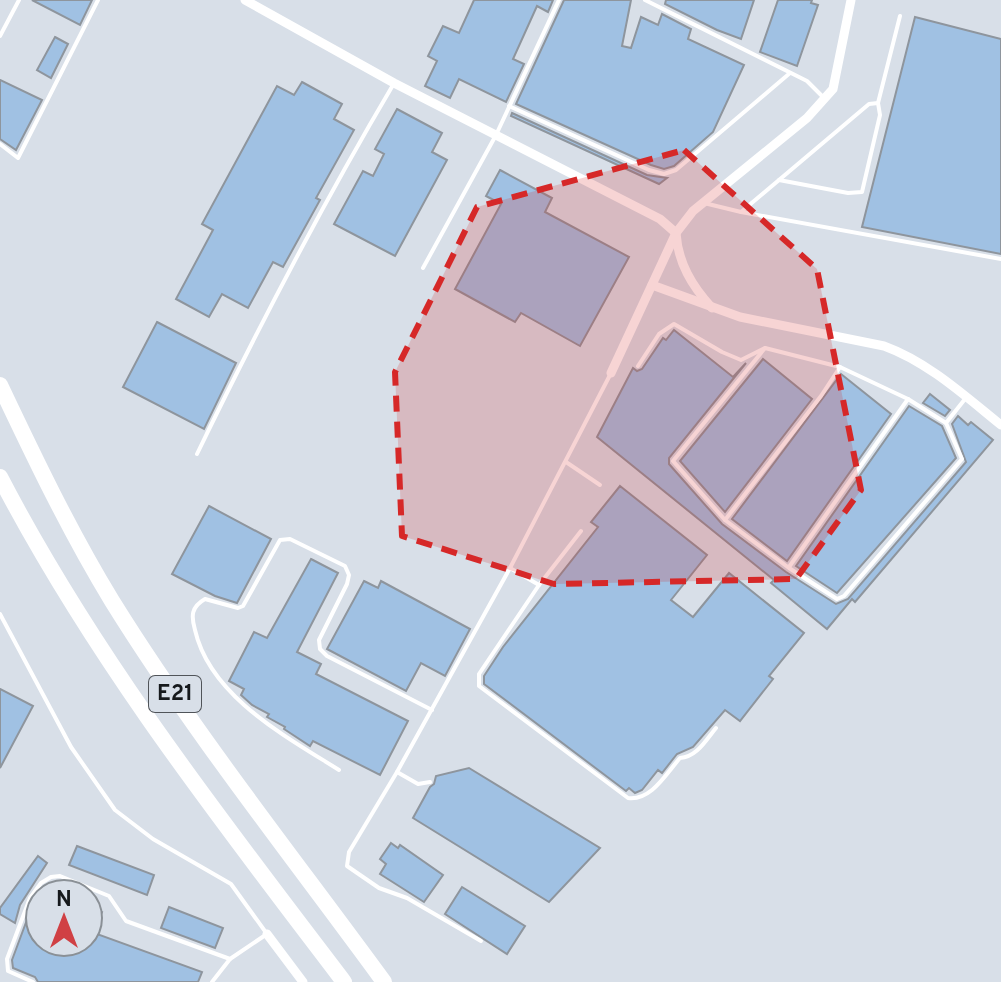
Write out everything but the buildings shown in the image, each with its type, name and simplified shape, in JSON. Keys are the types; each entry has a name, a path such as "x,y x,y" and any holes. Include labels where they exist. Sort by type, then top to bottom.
{"highway":[{"name":"E21","path":"0,385 50,490 112,600 186,711 384,982"},
{"name":"E21","path":"0,477 36,546 86,629 185,770 344,982"}],"street":[{"path":"245,0 394,83 660,219 676,233 677,252 685,272 697,292 712,308"},
{"path":"611,373 676,233 702,202 807,118 833,89 851,0"},
{"path":"652,285 740,317 901,352 941,377 1001,425"},
{"path":"267,934 303,982"}],"lane":[{"path":"0,36 19,0"},
{"path":"0,144 18,158 98,0"},
{"path":"423,268 496,135 559,0"},
{"path":"645,0 807,81 824,99"},
{"path":"779,180 848,193 862,192 880,115 878,103 900,16"},
{"path":"509,106 664,174 676,170 790,73"},
{"path":"197,454 270,304 394,83"},
{"path":"741,212 869,104 878,103"},
{"path":"702,202 741,212 1001,259"},
{"path":"638,366 659,334 674,324 741,360 765,348 840,367 908,399 946,423 962,459 844,596 837,599 725,520 673,461 765,348"},
{"path":"725,520 840,367"},
{"path":"481,941 407,898 379,888 347,866 349,852 510,568 611,373"},
{"path":"946,423 967,397"},
{"path":"789,568 908,399"},
{"path":"566,462 600,485"},
{"path":"581,531 539,585 479,674 479,686 628,798 637,800 647,796 680,758 695,753 716,728"},
{"path":"339,770 265,724 209,669 194,629 192,614 197,604 205,599 238,608 243,606 280,540 290,539 345,566 349,575 319,640 320,649 327,656 432,710"},
{"path":"510,568 539,585"},
{"path":"0,614 71,747 115,810 153,839 231,884 267,934 230,959 212,982"},
{"path":"397,772 418,784 430,782"},
{"path":"33,982 8,971 7,959 30,898 41,883 51,877 60,876 109,896 126,921 230,959"}],"highlighted area":[{"path":"684,150 817,269 861,490 796,579 554,584 402,536 395,372 477,207"}]}
